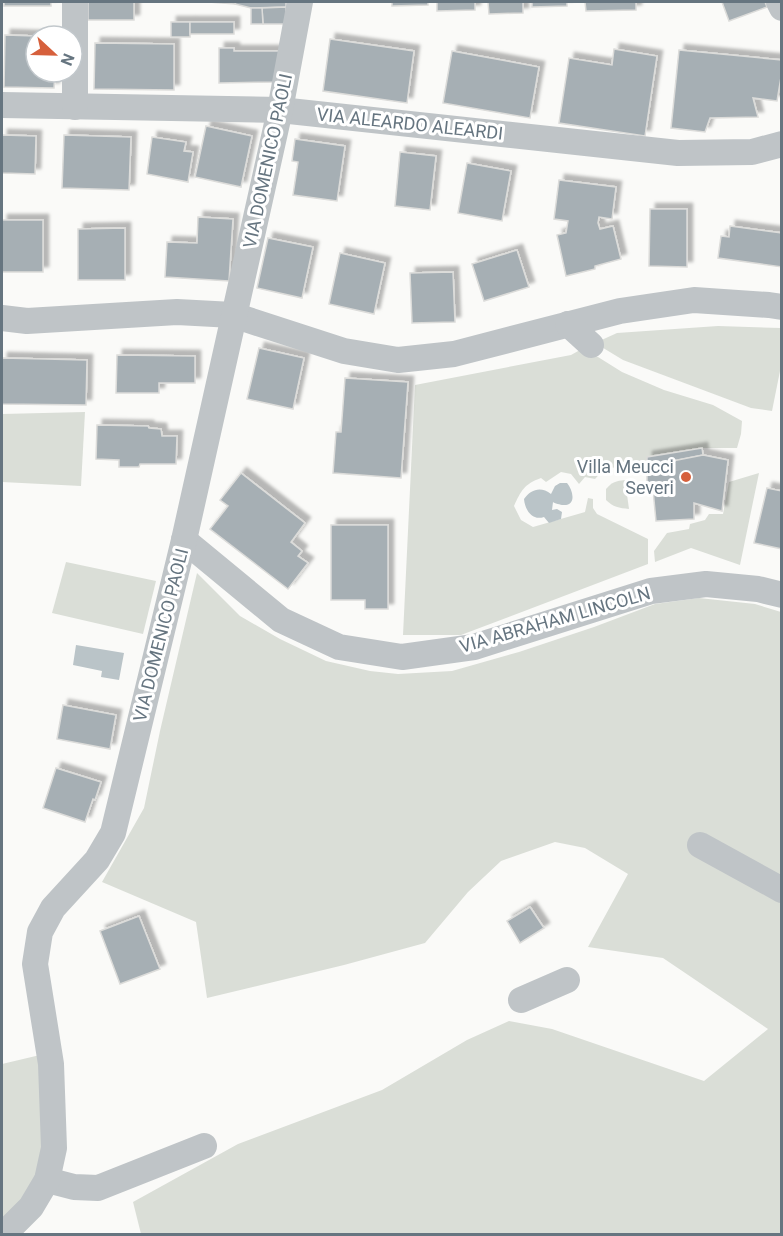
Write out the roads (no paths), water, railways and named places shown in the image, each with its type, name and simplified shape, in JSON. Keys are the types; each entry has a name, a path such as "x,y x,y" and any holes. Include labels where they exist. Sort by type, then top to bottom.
{"street":[{"path":"75,2 75,107"},
{"name":"VIA DOMENICO PAOLI","path":"4,1234 31,1207 47,1180 54,1148 51,1064 35,964 40,932 53,908 97,860 113,833 184,540 280,110 300,2"},
{"path":"779,2 782,8"},
{"name":"VIA ALEARDO ALEARDI","path":"2,105 280,110 678,153 753,152 782,144"},
{"path":"2,318 27,321 177,312 233,315 344,351 398,360 454,354 620,311 694,300 782,307"},
{"path":"568,324 591,345"},
{"name":"VIA ABRAHAM LINCOLN","path":"184,540 281,620 339,647 402,657 474,647 651,591 706,584 758,589 782,595"},
{"path":"700,845 782,890"},
{"path":"521,1000 567,980"},
{"path":"47,1180 74,1187 98,1188 204,1146"}],"place":[{"name":"Villa Meucci Severi","path":"686,477"}]}
